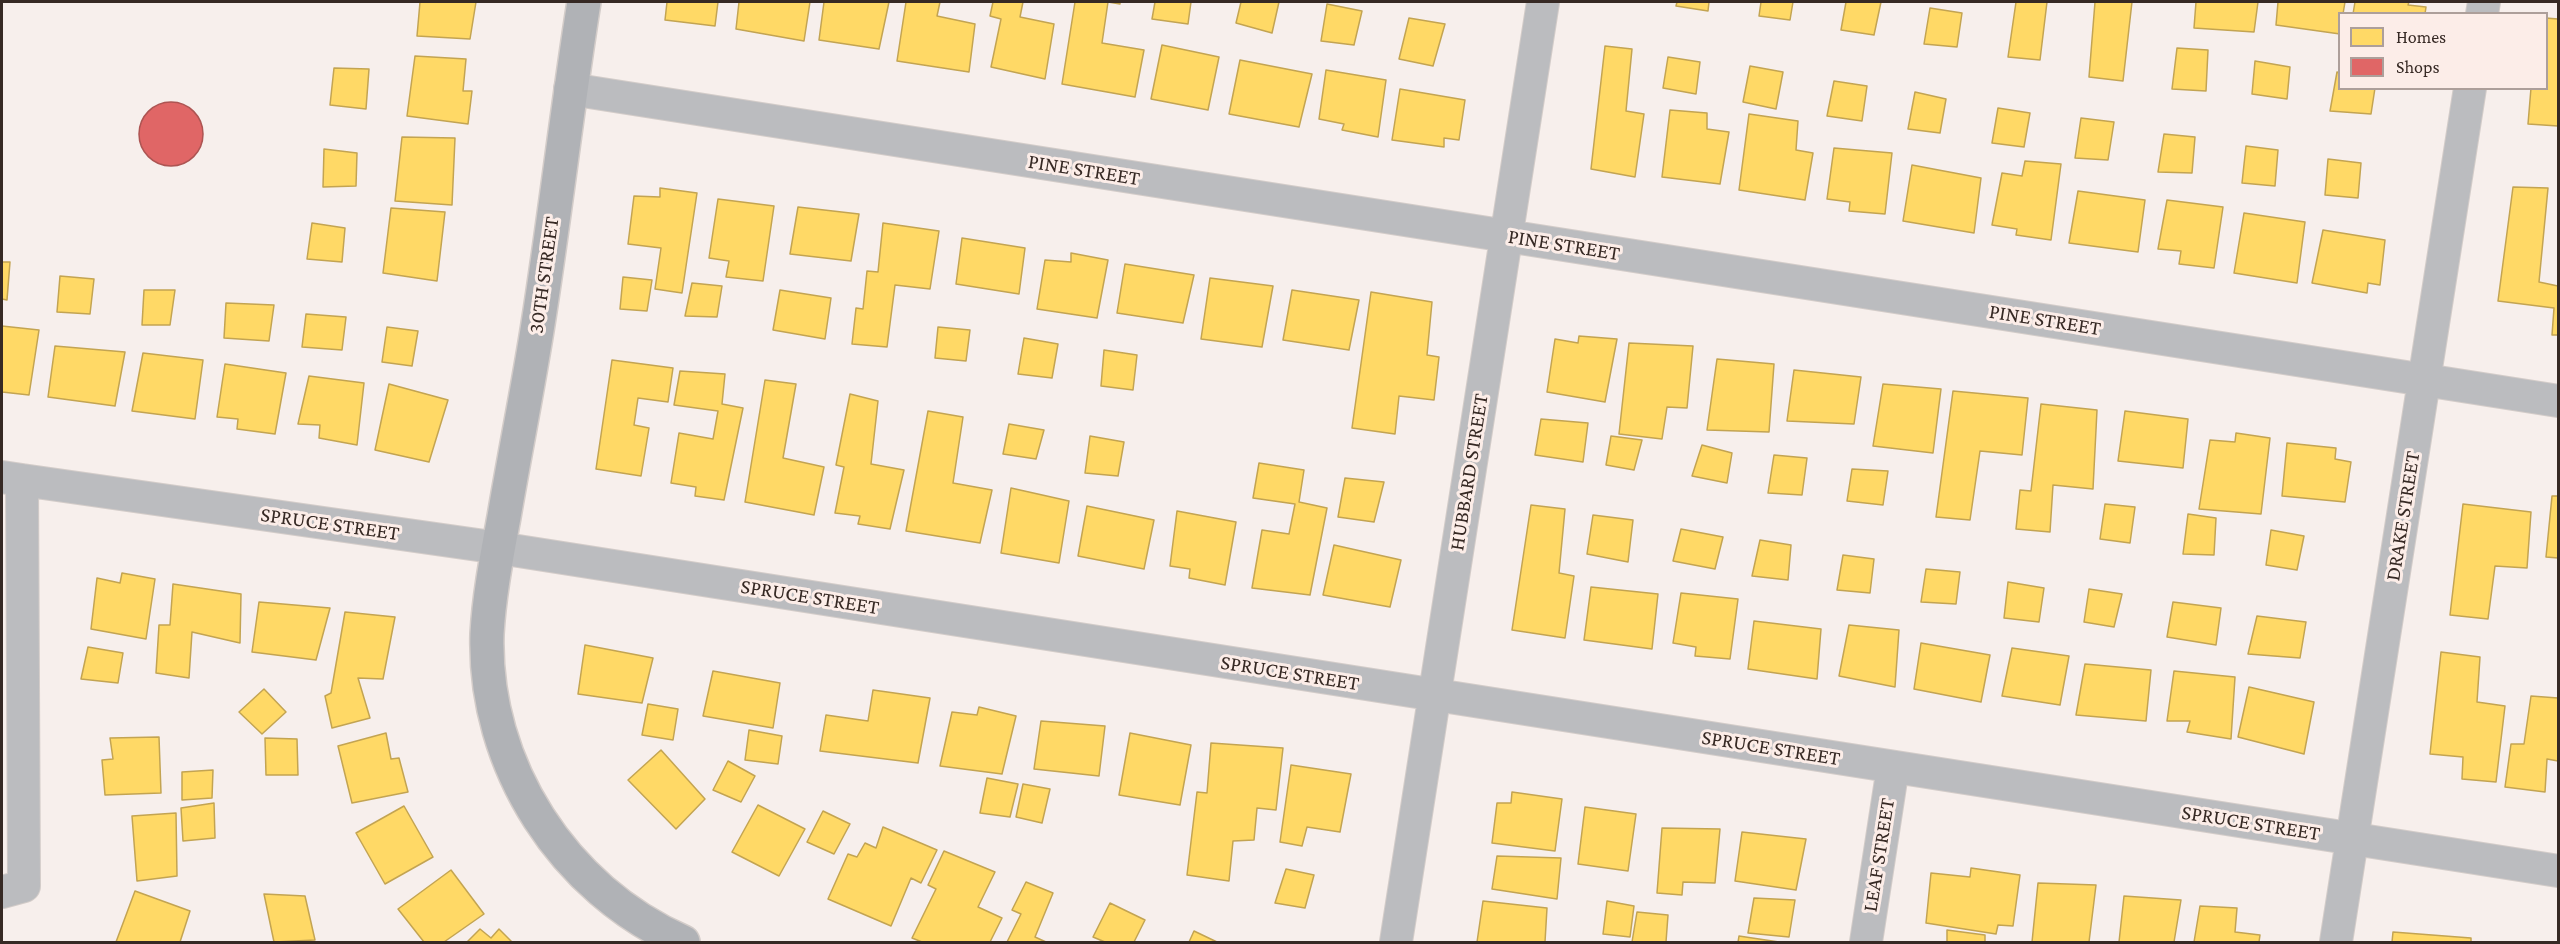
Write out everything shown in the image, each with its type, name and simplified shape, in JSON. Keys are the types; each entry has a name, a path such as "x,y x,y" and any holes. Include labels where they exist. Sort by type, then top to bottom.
{"street":[{"name":"30TH STREET","path":"584,2 538,323 498,548 488,634 490,691 502,740 520,788 547,832 579,871 618,905 661,933 683,942"},
{"name":"HUBBARD STREET","path":"1396,942 1543,2"},
{"name":"PINE STREET","path":"570,89 2559,400"},
{"name":"DRAKE STREET","path":"2336,942 2470,90"},
{"name":"SPRUCE STREET","path":"2,892 24,886 12,478 498,548 2559,871"},
{"name":"LEAF STREET","path":"1866,942 1893,767"}],"building: Homes":[{"path":"420,2 476,2 470,39 417,36"},
{"path":"667,2 718,2 715,26 665,20"},
{"path":"739,2 810,2 804,41 736,29"},
{"path":"824,2 889,2 879,49 819,40"},
{"path":"906,2 940,2 937,16 975,24 969,72 897,61"},
{"path":"993,2 1023,2 1020,17 1054,24 1045,79 991,67 1001,19 990,16"},
{"path":"1075,2 1108,2 1102,43 1144,50 1135,97 1062,84"},
{"path":"1155,2 1191,2 1188,24 1152,19"},
{"path":"1241,2 1279,2 1272,33 1236,23"},
{"path":"1677,2 1709,2 1708,11 1676,6"},
{"path":"1761,2 1793,2 1790,20 1759,16"},
{"path":"1846,2 1881,2 1874,35 1841,30"},
{"path":"2016,2 2047,2 2040,60 2008,57"},
{"path":"2095,2 2132,2 2123,81 2089,77"},
{"path":"2196,2 2258,2 2254,32 2194,28"},
{"path":"2278,2 2345,2 2343,12 2338,12 2338,34 2276,25"},
{"path":"2355,2 2409,2 2408,5 2426,7 2425,12 2353,12"},
{"path":"1327,4 1362,11 1354,45 1321,41"},
{"path":"1930,8 1962,13 1957,47 1924,44"},
{"path":"1409,18 1445,24 1433,66 1399,59"},
{"path":"2548,18 2558,19 2558,126 2528,124 2531,90 2548,90"},
{"path":"1162,45 1219,57 1208,110 1151,99"},
{"path":"1605,46 1632,49 1626,111 1644,114 1635,177 1591,169"},
{"path":"2177,48 2208,50 2206,91 2172,89"},
{"path":"415,56 466,59 463,91 472,91 468,124 407,116"},
{"path":"1668,57 1700,62 1696,94 1663,88"},
{"path":"1240,60 1312,74 1299,127 1229,114"},
{"path":"2255,61 2290,67 2287,99 2252,94"},
{"path":"1750,66 1783,72 1776,109 1743,102"},
{"path":"334,68 369,69 366,109 330,105"},
{"path":"1326,70 1386,80 1378,137 1342,130 1344,124 1319,119"},
{"path":"2337,72 2338,90 2375,90 2371,114 2330,111"},
{"path":"1834,81 1867,86 1862,121 1827,116"},
{"path":"1400,89 1465,100 1459,140 1444,138 1444,147 1392,140"},
{"path":"1915,92 1946,99 1940,133 1908,129"},
{"path":"1998,108 2030,113 2024,147 1992,143"},
{"path":"1670,110 1707,113 1707,129 1729,132 1720,184 1662,177"},
{"path":"1749,114 1798,121 1796,150 1813,153 1805,200 1739,190"},
{"path":"2081,118 2114,122 2108,160 2075,158"},
{"path":"2164,134 2195,137 2192,173 2158,172"},
{"path":"402,137 455,138 452,205 395,201"},
{"path":"2246,146 2278,150 2275,186 2242,183"},
{"path":"1834,148 1892,153 1885,214 1849,211 1850,202 1827,199"},
{"path":"324,149 357,153 356,186 323,187"},
{"path":"2328,159 2361,163 2358,198 2325,195"},
{"path":"2025,161 2061,164 2051,240 2016,235 2017,229 1992,225 2002,173 2022,176"},
{"path":"1912,165 1981,178 1974,233 1903,221"},
{"path":"2513,187 2548,188 2539,282 2558,286 2558,335 2552,335 2554,308 2498,301"},
{"path":"660,188 697,193 682,293 655,289 661,248 628,244 634,196 660,197"},
{"path":"2078,191 2145,200 2138,252 2069,243"},
{"path":"718,199 774,206 763,281 726,277 729,261 709,258"},
{"path":"2167,200 2223,207 2214,268 2179,264 2181,251 2158,249"},
{"path":"798,207 859,214 851,261 790,254"},
{"path":"391,208 445,212 437,281 383,273"},
{"path":"2244,213 2305,222 2297,283 2234,273"},
{"path":"312,223 345,228 342,262 307,259"},
{"path":"883,223 939,231 930,289 895,285 887,347 852,344 856,308 863,309 867,271 878,272"},
{"path":"2323,230 2385,240 2380,285 2368,283 2367,293 2312,283"},
{"path":"962,238 1025,248 1019,294 956,284"},
{"path":"1071,253 1108,260 1097,318 1037,309 1045,260 1071,262"},
{"path":"2,262 10,262 7,300 2,299"},
{"path":"1125,264 1194,275 1183,323 1117,313"},
{"path":"60,276 94,279 90,314 57,312"},
{"path":"623,277 652,280 647,311 620,309"},
{"path":"1210,278 1273,286 1262,347 1201,339"},
{"path":"692,283 722,286 717,317 685,316"},
{"path":"144,290 175,290 170,325 142,325"},
{"path":"780,290 831,298 825,339 773,330"},
{"path":"1292,290 1359,300 1349,350 1283,340"},
{"path":"1371,292 1432,302 1427,355 1439,357 1434,400 1399,396 1395,434 1352,428"},
{"path":"226,303 274,305 269,341 224,338"},
{"path":"306,314 346,317 342,350 302,347"},
{"path":"2,326 39,330 29,395 2,392"},
{"path":"387,327 418,331 412,366 382,362"},
{"path":"938,327 970,330 966,361 935,358"},
{"path":"1579,336 1617,339 1605,402 1547,392 1555,339 1578,343"},
{"path":"1024,338 1058,344 1052,378 1018,374"},
{"path":"1629,343 1693,346 1687,408 1667,407 1662,439 1619,434"},
{"path":"55,346 125,352 115,406 48,397"},
{"path":"1104,350 1137,355 1133,390 1101,386"},
{"path":"143,353 203,360 195,419 132,411"},
{"path":"1717,359 1774,364 1769,432 1707,430"},
{"path":"612,360 673,368 668,402 638,398 634,425 649,428 641,476 596,469"},
{"path":"225,364 286,373 275,434 237,429 238,419 217,417"},
{"path":"1794,370 1861,377 1854,424 1787,421"},
{"path":"680,371 725,374 722,404 743,408 724,500 695,496 696,487 671,483 679,433 713,439 718,411 674,405"},
{"path":"309,376 364,383 357,445 319,438 320,425 298,424"},
{"path":"765,380 796,384 783,458 824,467 814,515 745,502"},
{"path":"389,384 448,400 429,462 375,450"},
{"path":"1883,384 1941,389 1933,453 1873,446"},
{"path":"1953,391 2028,398 2022,455 1980,451 1970,520 1936,517"},
{"path":"850,394 878,401 871,464 904,470 890,529 858,524 860,516 835,513 844,467 836,465"},
{"path":"2041,404 2097,410 2093,489 2053,485 2050,532 2016,529 2020,490 2031,491"},
{"path":"928,411 963,417 953,483 992,490 980,543 906,531"},
{"path":"2125,411 2188,419 2183,468 2118,461"},
{"path":"1541,419 1588,423 1583,462 1535,455"},
{"path":"1009,424 1044,430 1036,459 1003,454"},
{"path":"2236,433 2270,438 2261,514 2199,509 2210,440 2235,442"},
{"path":"1090,436 1124,442 1118,476 1085,473"},
{"path":"1611,436 1642,440 1634,470 1606,465"},
{"path":"2287,443 2336,448 2335,459 2351,462 2345,502 2282,496"},
{"path":"1702,445 1732,453 1727,483 1692,476"},
{"path":"1774,455 1807,458 1802,495 1768,493"},
{"path":"1259,463 1304,470 1299,502 1327,508 1310,595 1252,588 1262,530 1289,534 1295,504 1253,498"},
{"path":"1852,469 1888,471 1883,505 1847,501"},
{"path":"1345,478 1384,482 1374,522 1338,517"},
{"path":"1011,488 1069,501 1059,563 1001,553"},
{"path":"2552,496 2558,496 2558,558 2546,557"},
{"path":"2105,504 2135,507 2130,543 2100,539"},
{"path":"2463,504 2531,512 2527,568 2495,566 2488,619 2450,615"},
{"path":"1531,505 1565,509 1559,573 1574,576 1565,638 1512,630"},
{"path":"1087,506 1154,520 1144,569 1078,556"},
{"path":"1177,511 1236,522 1225,585 1189,578 1190,569 1170,566"},
{"path":"2188,514 2216,518 2214,555 2183,554"},
{"path":"1593,515 1633,520 1628,562 1587,554"},
{"path":"1681,529 1723,537 1715,569 1673,561"},
{"path":"2271,530 2304,536 2297,570 2266,565"},
{"path":"1760,540 1791,545 1788,580 1752,576"},
{"path":"1334,545 1401,560 1390,607 1323,595"},
{"path":"1843,555 1874,559 1870,593 1837,590"},
{"path":"1926,569 1960,572 1956,604 1921,602"},
{"path":"122,573 155,579 146,639 91,629 97,578 120,583"},
{"path":"2008,582 2044,588 2039,622 2004,618"},
{"path":"173,584 241,594 240,643 192,632 189,678 156,673 159,625 170,625"},
{"path":"1591,587 1658,594 1652,649 1584,640"},
{"path":"2089,589 2122,594 2114,627 2084,622"},
{"path":"1681,593 1738,599 1730,659 1695,656 1696,647 1673,643"},
{"path":"259,602 330,608 316,660 252,652"},
{"path":"2173,602 2221,608 2216,645 2167,637"},
{"path":"345,612 395,617 383,679 358,678 370,718 332,728 325,696 331,693"},
{"path":"2257,616 2306,622 2300,658 2248,654"},
{"path":"1754,621 1821,629 1817,679 1748,669"},
{"path":"1849,625 1899,630 1895,687 1839,676"},
{"path":"1921,643 1990,655 1981,702 1914,689"},
{"path":"585,645 653,658 642,703 578,694"},
{"path":"88,647 123,653 118,683 81,679"},
{"path":"2012,648 2069,656 2060,705 2002,696"},
{"path":"2441,652 2480,657 2477,702 2505,706 2496,782 2462,779 2463,757 2430,754"},
{"path":"2085,664 2151,670 2146,721 2076,715"},
{"path":"713,671 780,683 773,728 703,716"},
{"path":"2174,671 2235,677 2231,739 2187,732 2190,721 2167,721"},
{"path":"2249,687 2314,702 2304,754 2238,737"},
{"path":"264,689 286,712 262,734 239,712"},
{"path":"873,690 930,698 918,763 820,751 826,715 868,721"},
{"path":"2531,696 2558,698 2558,761 2547,759 2545,792 2505,787 2511,744 2524,744"},
{"path":"648,704 678,709 673,740 642,735"},
{"path":"979,707 1016,716 1002,774 940,766 952,712 977,715"},
{"path":"1041,721 1105,726 1099,776 1034,769"},
{"path":"749,730 782,736 778,764 745,760"},
{"path":"386,733 391,759 399,758 408,792 352,803 338,746"},
{"path":"1130,733 1191,745 1180,805 1119,795"},
{"path":"159,737 161,793 105,795 102,760 113,759 110,738"},
{"path":"265,738 297,739 298,775 266,775"},
{"path":"1211,743 1283,748 1276,810 1257,808 1254,840 1233,841 1229,881 1187,875 1197,792 1207,793"},
{"path":"661,750 705,799 676,829 628,780"},
{"path":"728,761 755,776 741,802 713,790"},
{"path":"1291,765 1351,774 1340,832 1307,827 1302,846 1280,842"},
{"path":"213,770 212,798 182,800 182,772"},
{"path":"987,778 1018,784 1010,817 980,813"},
{"path":"1023,784 1050,789 1042,823 1016,817"},
{"path":"1512,792 1562,799 1555,851 1492,843 1497,803 1511,803"},
{"path":"214,803 215,838 183,841 181,808"},
{"path":"758,805 805,829 779,876 732,852"},
{"path":"404,806 433,857 385,884 356,833"},
{"path":"1585,807 1636,814 1628,871 1578,864"},
{"path":"823,811 850,824 834,854 807,842"},
{"path":"176,813 177,876 137,881 132,816"},
{"path":"883,827 937,850 921,883 911,878 891,926 828,899 848,854 857,857 865,843 876,848"},
{"path":"1662,828 1720,829 1715,883 1683,882 1682,895 1657,893"},
{"path":"1742,832 1806,839 1796,890 1735,881"},
{"path":"944,851 995,872 978,907 1002,918 990,942 922,942 912,938 936,889 928,885"},
{"path":"1497,856 1561,858 1557,899 1492,889"},
{"path":"1971,868 2020,875 2013,926 1998,925 1996,934 1926,923 1931,873 1970,877"},
{"path":"1286,869 1314,875 1305,908 1275,903"},
{"path":"451,870 484,914 444,942 424,942 398,909"},
{"path":"1026,882 1053,893 1035,937 1046,942 1007,942 1021,914 1012,910"},
{"path":"2038,883 2096,885 2089,942 2032,942"},
{"path":"135,891 190,911 180,942 116,942"},
{"path":"264,894 305,896 315,940 274,942"},
{"path":"2124,896 2181,900 2174,942 2119,942"},
{"path":"1754,898 1795,900 1789,937 1748,933"},
{"path":"1483,901 1547,908 1545,942 1477,942"},
{"path":"1607,901 1634,906 1630,937 1603,934"},
{"path":"1110,903 1145,920 1134,942 1105,942 1093,937"},
{"path":"2200,906 2237,908 2235,932 2260,935 2259,942 2194,942"},
{"path":"1637,912 1668,915 1666,942 1632,942"},
{"path":"480,929 491,938 499,929 512,942 467,942"},
{"path":"1947,930 1985,935 1985,942 1947,942"},
{"path":"1194,931 1217,942 1189,942"},
{"path":"2393,932 2471,938 2471,942 2392,942"},
{"path":"1739,936 1779,942 1738,942"}],"building: Shops":[{"path":"171,102 189,108 197,116 203,134 197,152 189,160 171,166 153,160 145,152 139,134 145,116 153,108"}]}
